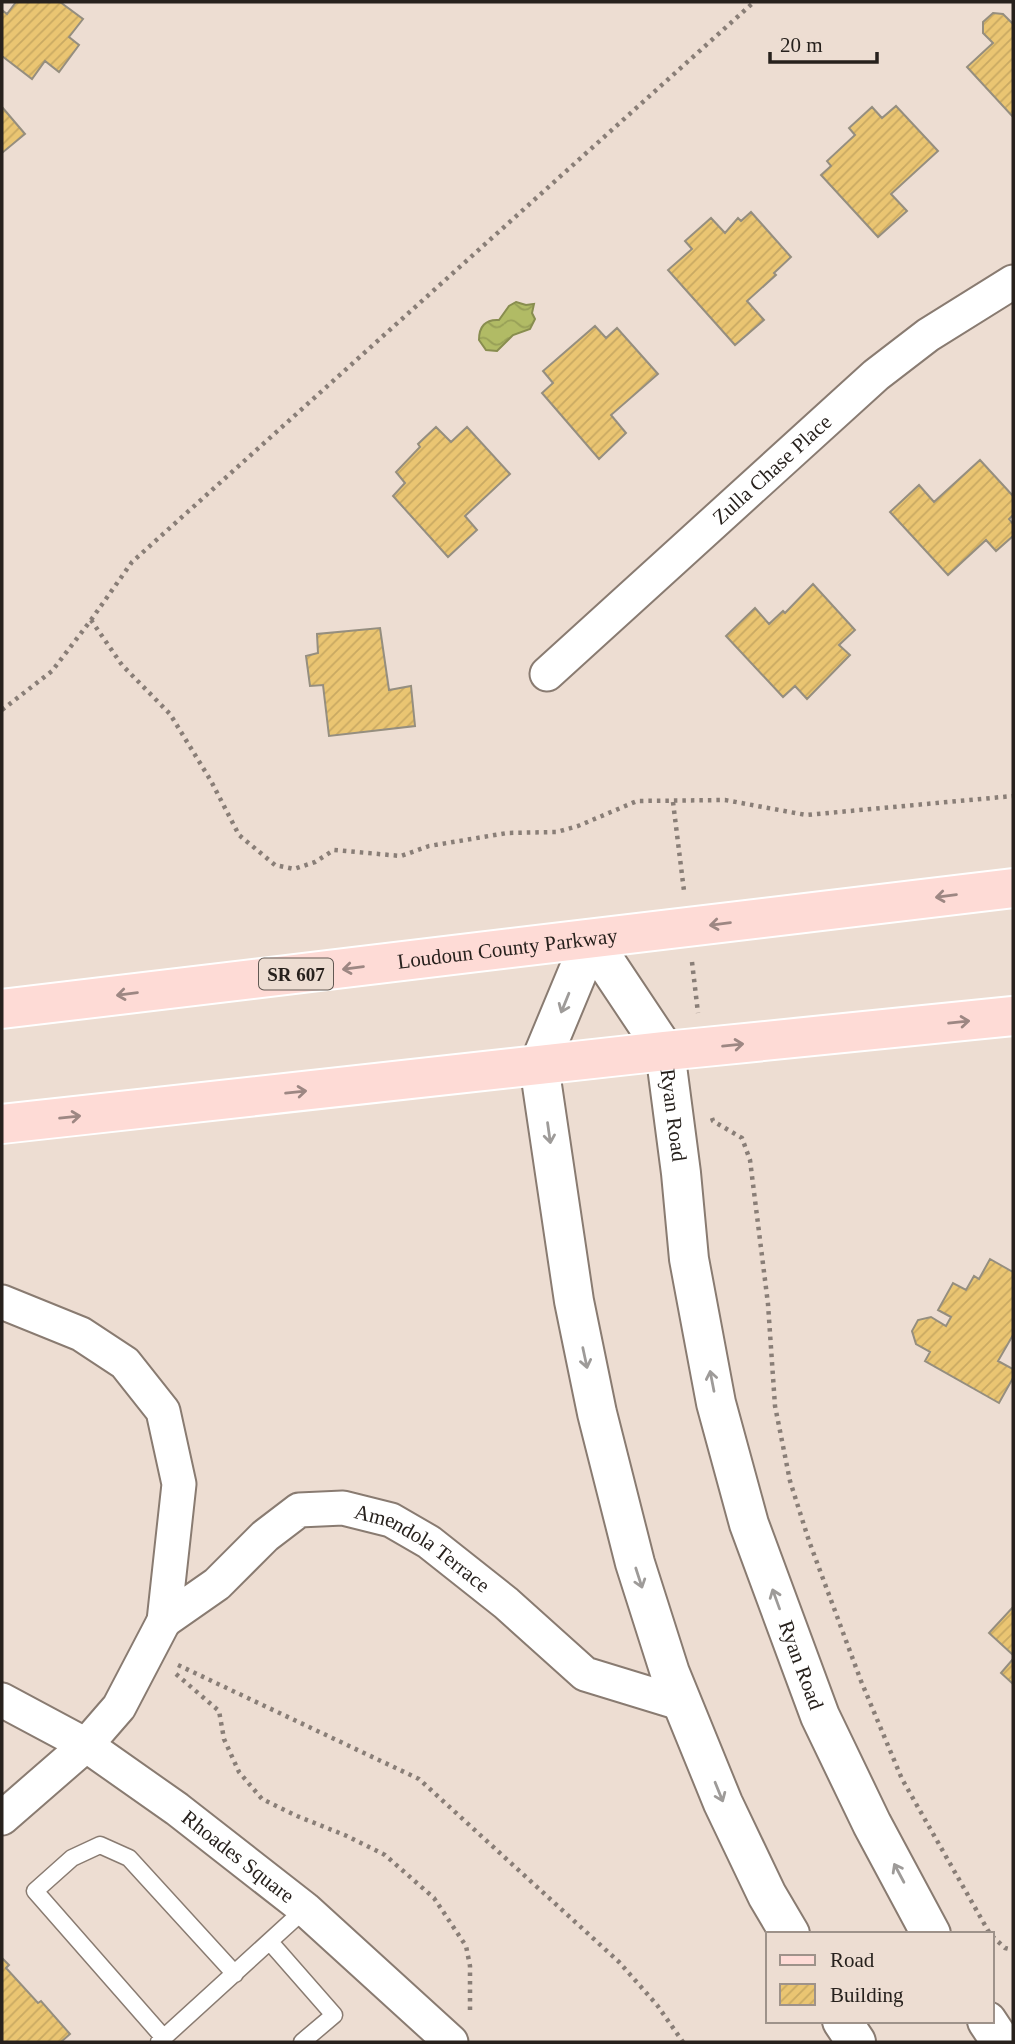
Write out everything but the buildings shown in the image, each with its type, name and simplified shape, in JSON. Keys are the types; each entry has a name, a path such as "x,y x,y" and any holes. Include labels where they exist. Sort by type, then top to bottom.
{"main road":[{"name":"Loudoun County Parkway","path":"2,1009 1013,888"},
{"name":"Ryan Road","path":"591,940 683,1049 681,1173 689,1259 716,1403 749,1524 820,1716 872,1824 929,1932"},
{"path":"591,940 540,1065 573,1301 597,1413 635,1563 683,1704 723,1802 767,1895 789,1932"},
{"path":"2,1124 683,1049 1013,1016"},
{"path":"843,2023 856,2042"},
{"path":"988,2023 1001,2042"}],"street":[{"name":"Zulla Chase Place","path":"547,674 876,375 928,335 1013,282"},
{"name":"Amendola Terrace","path":"2,1303 81,1334 125,1363 163,1411 179,1484 164,1621 149,1651 119,1707 86,1745 2,1818"},
{"name":"Amendola Terrace","path":"164,1621 217,1584 265,1536 299,1510 343,1508 391,1520 429,1542 506,1603 586,1674 683,1704"},
{"name":"Rhoades Square","path":"2,1700 86,1745 177,1809 460,2030"}],"lane":[{"path":"234,1974 129,1858 100,1845 72,1858 34,1891 162,2040 305,1909"},
{"path":"270,1942 334,2015 302,2042"}],"path":[{"path":"2,710 52,671 132,562 754,2"},
{"path":"91,620 122,665 170,713 211,781 239,835 275,865 294,869 315,862 334,850 401,856 429,846 508,833 557,832 637,801 725,800 806,815 1013,796"},
{"path":"673,802 688,928 683,1049"},
{"path":"711,1109 713,1121 742,1138 750,1160 768,1304 775,1406 790,1480 809,1541 861,1681 902,1779 989,1932"},
{"path":"149,1651 219,1711 224,1739 239,1772 262,1800 385,1855 435,1898 466,1946 470,1966 460,2030"},
{"path":"149,1651 419,1779 619,1962 657,2006 683,2042"},
{"path":"994,1938 1005,1948 1013,1950"}],"water":[{"path":"516,302 534,304 532,313 535,319 530,329 513,335 497,351 486,350 479,340 480,331 487,322 499,320 509,306"}]}
